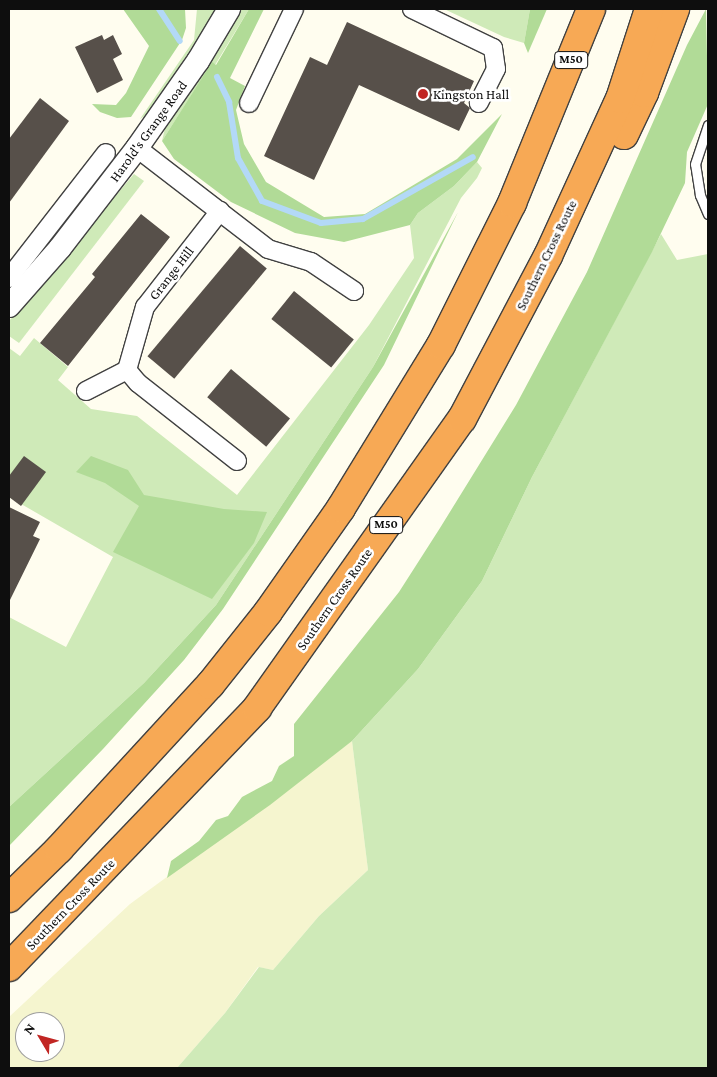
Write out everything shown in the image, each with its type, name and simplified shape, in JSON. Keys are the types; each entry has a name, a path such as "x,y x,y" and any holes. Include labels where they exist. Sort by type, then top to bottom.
{"highway":[{"name":"M50","path":"9,898 59,849 210,685 268,612 341,508 441,345 512,203 591,9"},
{"name":"Southern Cross Route","path":"9,967 257,708 462,419 534,282 620,99 649,9"},
{"path":"534,282 569,254 644,93 675,9"}],"street":[{"name":"Harold's Grange Road","path":"9,278 52,241 137,148 198,62 229,9"},
{"path":"249,103 294,9"},
{"path":"412,9 493,48 496,68 479,103"},
{"path":"137,148 268,249 311,262 354,290"},
{"name":"Harold's Grange Road","path":"9,306 52,241 106,153"},
{"name":"Grange Hill","path":"127,370 145,307 220,211"},
{"path":"86,391 127,370 138,383 237,461"}],"lane":[{"path":"708,125 695,164 700,195 708,214"}],"green space":[{"path":"123,9 185,9 186,28 182,40 131,117 117,118 100,112 92,104 116,105 126,93 149,46"},
{"path":"197,9 217,9 149,113 140,119 194,40"},
{"path":"242,9 249,9 215,65 212,63 162,141 166,124 212,57 214,58"},
{"path":"249,9 264,9 230,78 245,86 236,110 244,144 266,182 324,217 365,214 457,159 502,114 477,162 454,186 418,213 410,225 344,242 295,233 231,202 174,159 162,141 212,62 216,65"},
{"path":"444,9 530,9 524,43 504,37"},
{"path":"530,9 547,9 528,53 524,43"},
{"path":"706,9 708,104 687,152 685,183 652,252 532,477 482,581 418,669 352,741 270,805 167,878 171,861 199,841 216,820 228,816 242,797 272,781 279,766 294,756 294,724 399,592 440,528 516,405 587,272 687,45"},
{"path":"477,162 482,168 477,178 461,198 373,367 216,605 144,683 9,807 9,617 66,647 113,557 9,497 9,348 20,356 34,338 68,367 58,380 91,409 137,416 237,495 369,325 414,258 410,225 418,213 454,186"},
{"path":"134,174 144,181 19,343 9,336 9,321"},
{"path":"458,212 384,365 223,609 184,660 103,749 9,846 9,807 144,683 216,605 373,367"},
{"path":"661,234 677,260 708,254 708,1068 177,1068 225,1013 259,967 273,970 319,916 368,870 352,741 418,669 482,581 532,477"},
{"path":"91,456 128,470 144,495 224,509 267,512 254,543 212,599 113,552 139,506 105,483 76,472"},
{"path":"352,741 368,870 319,916 273,970 258,967 225,1013 177,1068 9,1068 9,1017 130,904"}],"building":[{"name":"Kingston Hall","path":"347,22 474,81 464,103 470,108 459,131 359,85 314,180 264,156 310,57 327,65"},
{"path":"102,35 104,40 113,35 122,54 113,59 123,80 97,93 75,47"},
{"path":"40,98 69,121 9,203 9,139"},
{"path":"141,214 170,237 68,366 40,343 95,277 92,274"},
{"path":"240,246 267,268 174,379 147,356"},
{"path":"294,291 354,339 331,367 271,319"},
{"path":"231,369 290,418 266,447 207,397"},
{"path":"24,456 46,472 21,506 9,497 9,476"},
{"path":"9,507 40,522 33,536 40,539 9,602"}],"waterway":[{"path":"159,9 180,41"},
{"path":"217,77 229,102 238,158 262,201 321,223 363,219 473,157"}],"place":[{"name":"Kingston Hall","path":"423,94"}]}
